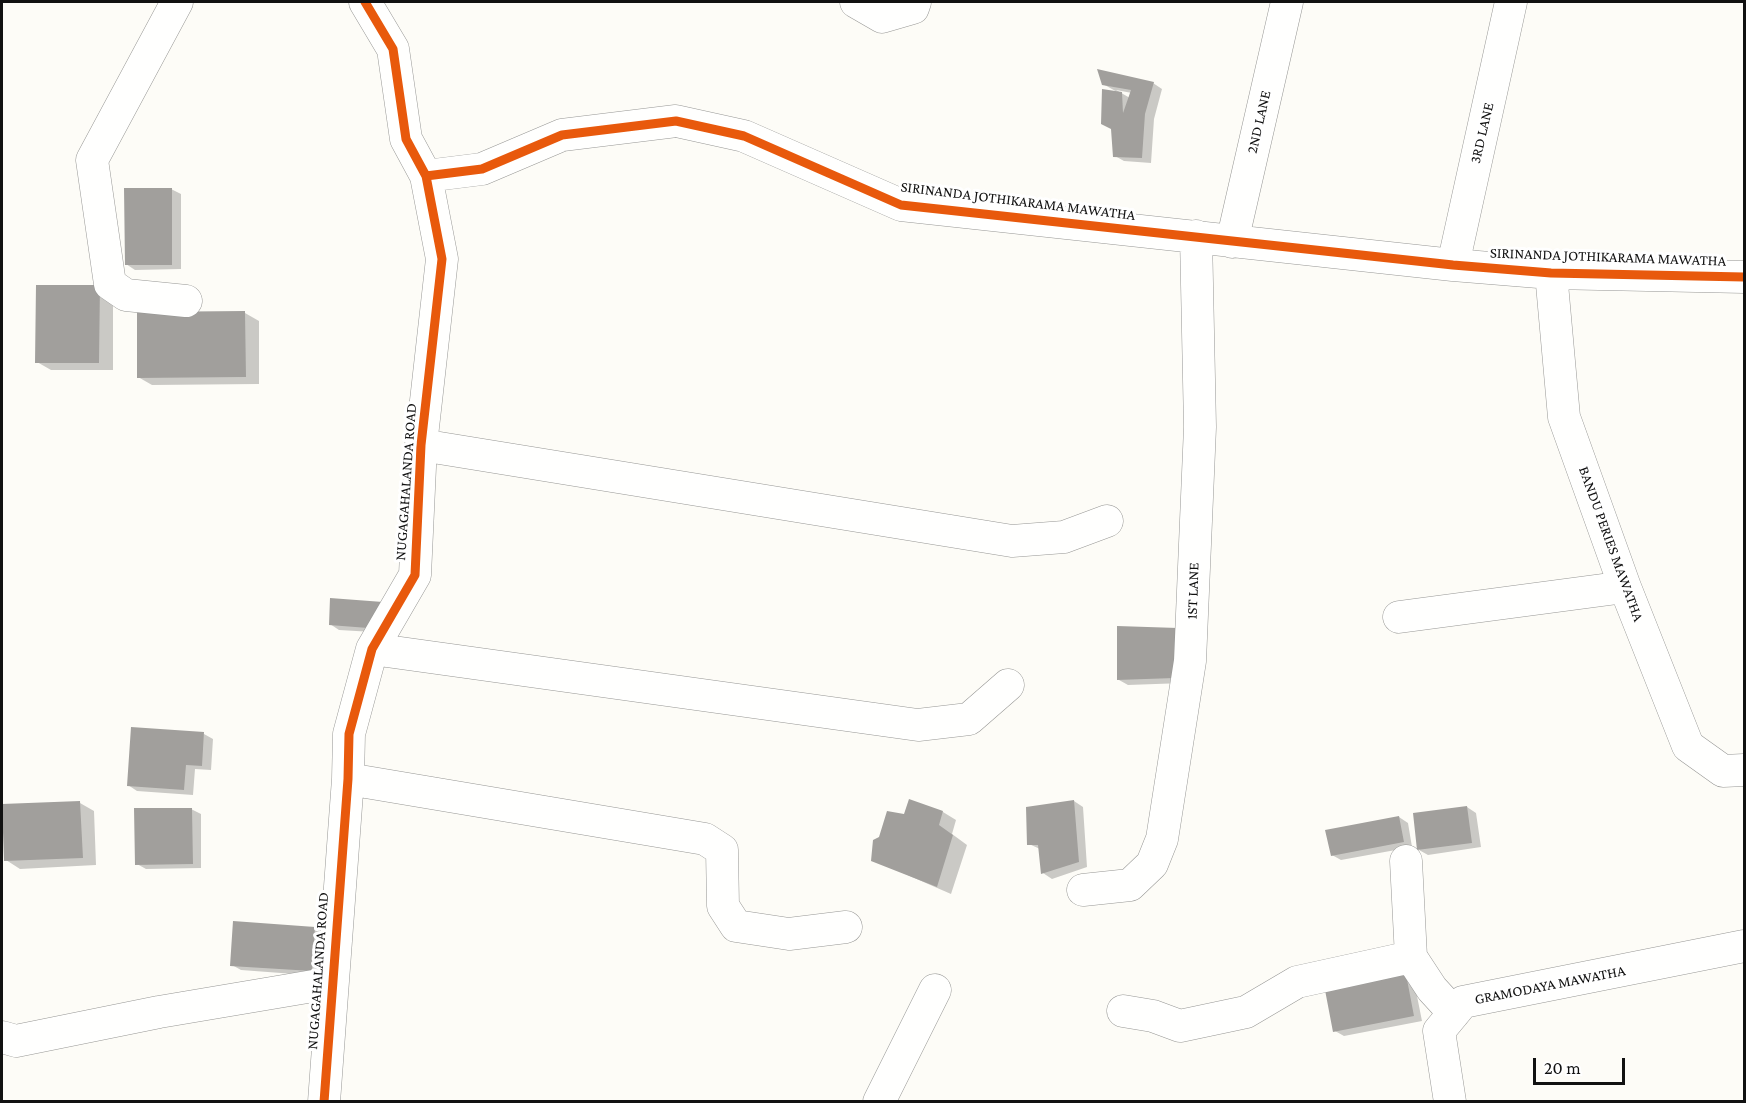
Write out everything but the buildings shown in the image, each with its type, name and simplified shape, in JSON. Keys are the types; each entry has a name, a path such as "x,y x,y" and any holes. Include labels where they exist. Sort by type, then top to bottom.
{"street":[{"path":"177,2 92,160 110,284 126,294 186,302"},
{"path":"365,2 369,4 393,49 406,139 426,176"},
{"path":"856,2 882,16 913,8 915,2"},
{"name":"2ND LANE","path":"1232,242 1287,2"},
{"name":"3RD LANE","path":"1453,265 1511,2"},
{"name":"SIRINANDA JOTHIKARAMA MAWATHA","path":"426,176 482,169 562,135 676,121 744,136 901,205 1453,265 1551,273 1744,277"},
{"name":"NUGAGAHALANDA ROAD","path":"324,1101 348,778 349,734 372,649 415,575 421,445 442,259 426,176"},
{"name":"1ST LANE","path":"1083,890 1130,885 1152,864 1162,839 1190,661 1200,428 1196,236"},
{"name":"BANDU PERIES MAWATHA","path":"1551,273 1564,417 1626,587 1688,746 1723,771 1744,770"},
{"path":"421,445 1012,541 1064,537 1107,521"},
{"path":"1399,617 1626,587"},
{"path":"372,649 918,725 969,719 1008,685"},
{"path":"348,778 705,839 722,850 723,906 736,926 789,934 846,927"},
{"path":"1406,861 1411,957 1432,988 1454,1013 1439,1030 1450,1101"},
{"name":"GRAMODAYA MAWATHA","path":"1454,1013 1463,1002 1744,945"},
{"path":"1123,1011 1153,1016 1180,1026 1246,1012 1297,982 1411,957"},
{"path":"2,1037 16,1041 159,1012 331,983"},
{"path":"879,1101 935,990"}],"cycle path":[{"path":"365,2 393,49 406,139 426,176 482,169 562,135 676,121 744,136 901,205 1453,265 1551,273 1744,277"},
{"path":"324,1102 348,779 349,734 372,649 415,575 421,445 442,259 426,176"}]}
